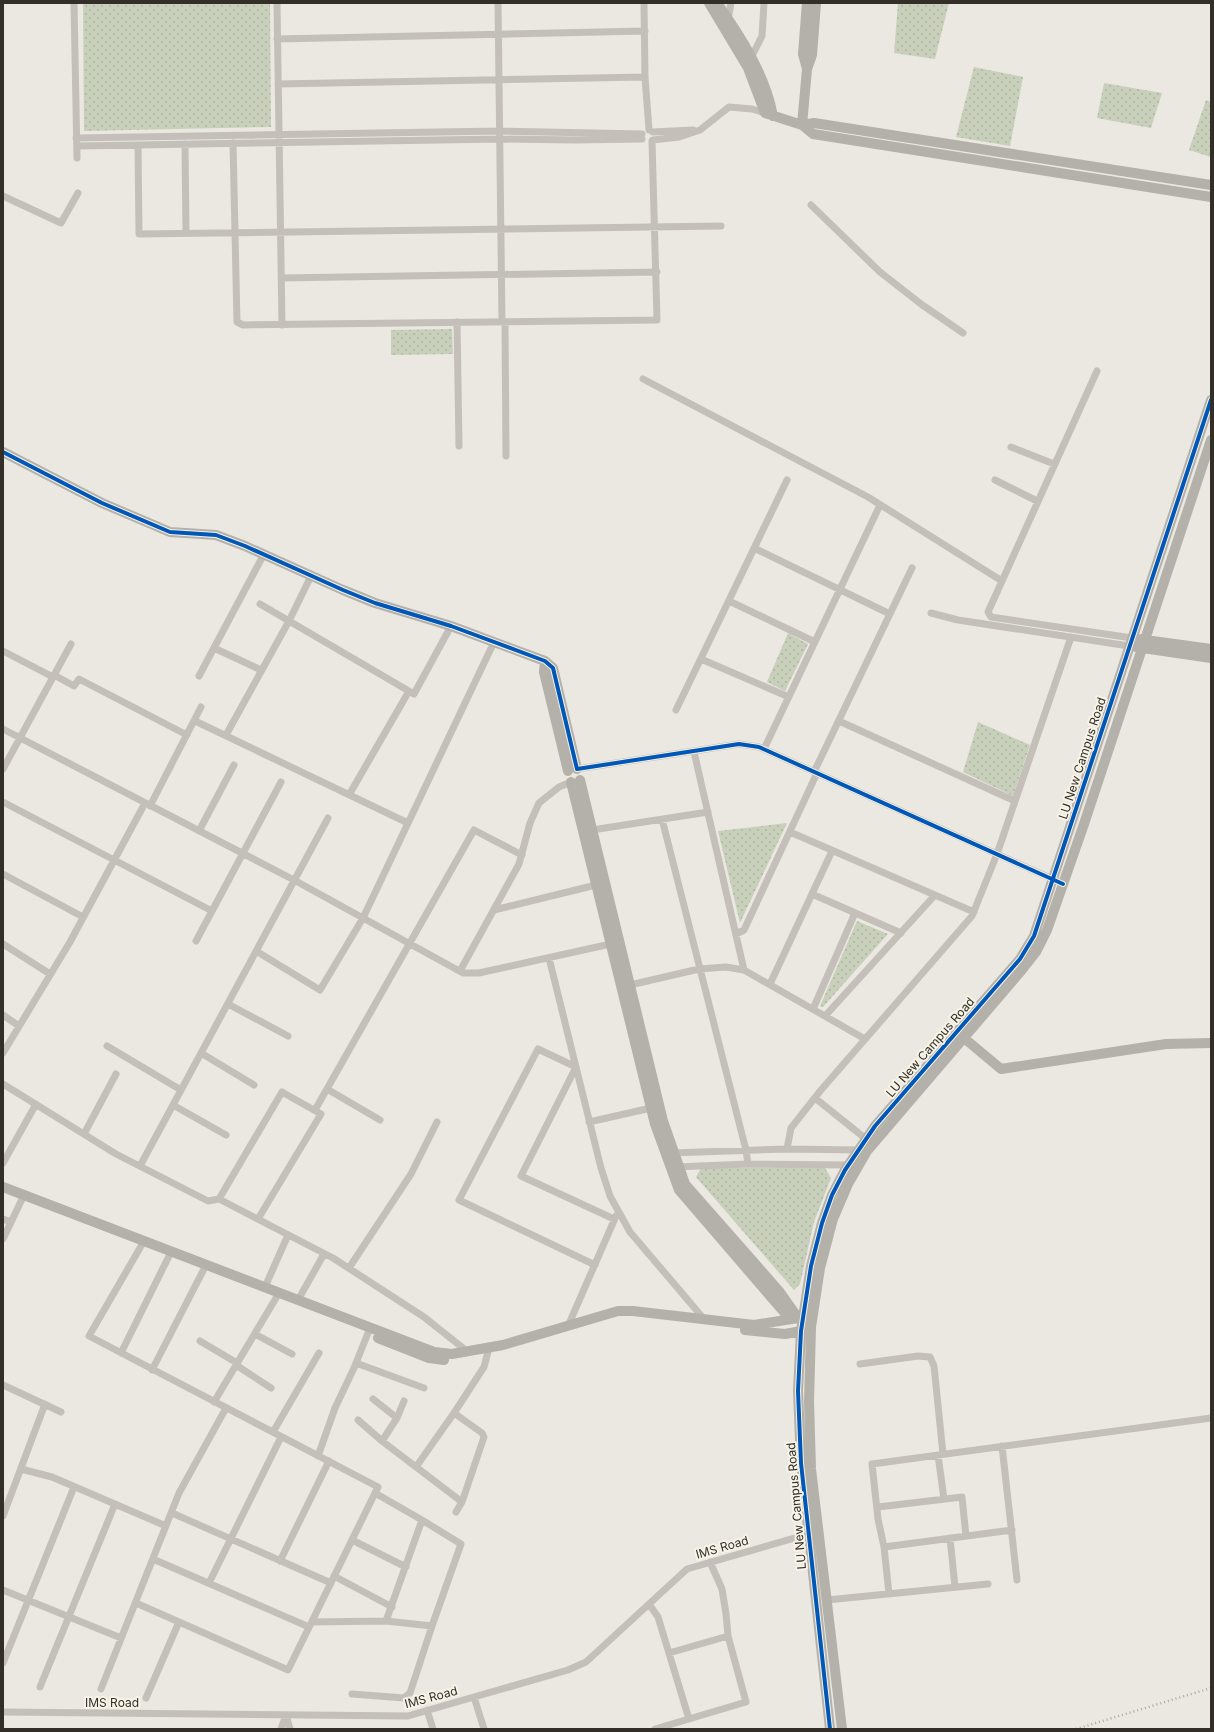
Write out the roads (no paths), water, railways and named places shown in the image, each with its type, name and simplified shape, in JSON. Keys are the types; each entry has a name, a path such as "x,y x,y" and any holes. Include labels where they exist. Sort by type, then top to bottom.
{"street":[{"path":"74,3 77,158"},
{"path":"277,3 282,324"},
{"path":"498,3 506,456"},
{"path":"233,143 237,322 243,325 657,320 656,227 652,136 646,77 644,3"},
{"path":"708,3 748,68 769,114"},
{"path":"717,3 751,57 769,97 769,114"},
{"path":"728,20 730,3"},
{"path":"748,68 751,57 762,36 764,3"},
{"path":"807,3 803,54 807,69"},
{"path":"802,125 807,69 812,55 816,3"},
{"path":"277,40 498,36 645,31"},
{"path":"278,84 499,81 646,77"},
{"path":"642,137 645,131 652,136 679,137 700,130 729,107 752,109 802,125 813,134 1211,197"},
{"path":"802,125 814,123 1211,185"},
{"path":"76,138 500,131 642,137 648,143 652,136"},
{"path":"77,146 500,139 574,140 642,137"},
{"path":"185,144 186,233"},
{"path":"138,145 139,234 721,226"},
{"path":"1034,168 1037,158"},
{"path":"3,196 61,223 78,193"},
{"path":"811,205 880,272 921,304 963,333"},
{"path":"281,278 657,272"},
{"path":"457,322 459,446"},
{"path":"1097,371 988,612 992,617 1143,644 1211,658"},
{"path":"643,379 880,505 1002,581"},
{"name":"LU New Campus Road","path":"863,1150 866,1139 875,1126 1036,952 1047,930 1058,882 1131,642 1211,400"},
{"name":"LU New Campus Road","path":"1058,882 1143,644 1211,440"},
{"path":"1011,446 1054,464"},
{"path":"3,452 102,503 170,532 216,535 264,554 374,603 451,626 545,661 544,672 573,770"},
{"path":"676,710 787,480"},
{"path":"995,480 1037,501"},
{"path":"764,749 880,505"},
{"path":"754,548 890,614"},
{"path":"199,676 264,554"},
{"path":"736,934 744,930 790,832 839,721 912,568"},
{"path":"226,735 289,621 311,576"},
{"path":"729,601 815,642"},
{"path":"260,604 414,694 451,626"},
{"path":"931,613 958,620 1071,637 1131,642"},
{"path":"787,1149 791,1128 865,1039 972,916 997,854 1071,637"},
{"path":"256,951 320,990 363,918 494,642"},
{"path":"3,769 71,644"},
{"path":"1143,644 1211,649"},
{"path":"214,648 261,670"},
{"path":"3,651 74,686 79,679 187,735"},
{"path":"701,659 789,697"},
{"path":"349,795 409,691"},
{"path":"3,1053 83,917 114,859 148,804 195,721 201,707"},
{"path":"195,721 408,824"},
{"path":"839,721 1015,801"},
{"path":"3,729 294,880 460,971 480,973 615,944"},
{"path":"670,1153 655,1124 650,1108 592,830 575,781 567,777 573,770 739,744 759,747 1058,882"},
{"path":"694,752 744,970"},
{"path":"200,831 234,765"},
{"path":"460,971 520,864 530,823 539,803 559,787 575,781 580,773 573,770"},
{"path":"538,1338 568,1326 618,1311 634,1314 770,1328 801,1319 779,1291 685,1184 675,1167 670,1153 630,985 596,885 575,781"},
{"path":"196,941 281,782"},
{"path":"3,802 212,911"},
{"path":"592,830 708,812"},
{"path":"140,1166 328,818"},
{"path":"662,819 746,1150 748,1164"},
{"path":"315,1110 474,830 522,854"},
{"path":"790,832 974,912"},
{"path":"770,984 832,850"},
{"path":"3,874 83,917"},
{"path":"494,910 596,885"},
{"path":"812,894 901,933"},
{"path":"825,1016 935,895"},
{"path":"813,1009 855,913"},
{"path":"3,944 50,974"},
{"path":"549,958 589,1122 610,1196 630,1232 704,1319"},
{"path":"630,985 699,969 726,967 744,970 865,1039"},
{"path":"228,1004 288,1036"},
{"path":"3,1016 19,1026"},
{"path":"960,1035 1001,1069 1166,1044 1211,1043"},
{"name":"LU New Campus Road","path":"842,1729 827,1600 813,1533 801,1463 798,1391 806,1330 801,1319 822,1223 832,1195 863,1150 960,1035"},
{"path":"107,1046 181,1090"},
{"path":"576,1067 538,1049 459,1200 594,1265"},
{"path":"201,1053 254,1085"},
{"path":"576,1067 521,1176 614,1219"},
{"path":"84,1134 116,1074"},
{"path":"3,1084 84,1134 140,1166 208,1201 219,1199 349,1268 424,1317 468,1352"},
{"path":"327,1090 380,1120"},
{"path":"219,1199 282,1092 321,1114 258,1219"},
{"path":"815,1098 866,1139"},
{"path":"3,1163 36,1104"},
{"path":"173,1106 226,1135"},
{"path":"589,1122 650,1108"},
{"path":"349,1268 411,1174 437,1122"},
{"path":"670,1153 787,1149 863,1150"},
{"path":"675,1167 748,1164 853,1165"},
{"path":"3,1187 22,1198"},
{"path":"3,1194 22,1198 368,1331 434,1352 452,1354 488,1351"},
{"path":"3,1239 22,1198"},
{"path":"568,1326 618,1210"},
{"path":"3,1220 11,1222"},
{"path":"265,1287 288,1235"},
{"path":"136,1603 288,1670 378,1487 89,1336 142,1244"},
{"path":"121,1353 170,1254"},
{"path":"298,1300 324,1254"},
{"path":"205,1268 265,1287 277,1296 298,1300 429,1358 458,1360 634,1314 704,1319 754,1325 770,1328 785,1334 806,1330"},
{"path":"152,1370 205,1268"},
{"path":"214,1402 277,1296"},
{"path":"318,1456 335,1408 356,1363 368,1331"},
{"path":"254,1334 292,1354"},
{"path":"200,1341 237,1364 271,1388"},
{"path":"416,1467 484,1367 488,1351"},
{"path":"272,1432 319,1353"},
{"path":"860,1364 918,1356 930,1357 934,1366 944,1499"},
{"path":"356,1363 424,1388"},
{"path":"3,1385 61,1412"},
{"path":"373,1399 397,1418"},
{"path":"382,1441 397,1418 404,1401"},
{"path":"3,1516 45,1404"},
{"path":"101,1689 180,1493 226,1408"},
{"path":"454,1413 482,1433 484,1438 462,1502 456,1512"},
{"path":"889,1594 872,1464 1211,1418"},
{"path":"358,1420 382,1441 462,1502"},
{"path":"209,1583 281,1437"},
{"path":"1002,1446 1017,1580"},
{"path":"280,1561 329,1461"},
{"path":"21,1469 52,1477 166,1526"},
{"path":"3,1663 74,1487"},
{"path":"352,1694 404,1698 410,1693 461,1544 375,1493"},
{"path":"878,1507 962,1497 966,1536"},
{"path":"40,1688 68,1616 115,1504"},
{"path":"172,1513 331,1583"},
{"path":"386,1621 422,1520"},
{"path":"884,1547 1012,1530"},
{"name":"LU New Campus Road","path":"813,1533 830,1729"},
{"name":"IMS Road","path":"3,1712 408,1716 568,1670 586,1662 687,1569 813,1533"},
{"path":"950,1538 955,1587"},
{"path":"352,1540 406,1567"},
{"path":"153,1559 310,1624 386,1621 432,1626"},
{"path":"655,1729 746,1702 728,1636 722,1589 710,1562"},
{"path":"334,1576 392,1607"},
{"path":"827,1600 988,1584"},
{"path":"3,1590 122,1638"},
{"path":"649,1604 658,1617 689,1719"},
{"path":"146,1698 179,1622"},
{"path":"669,1653 728,1636"},
{"path":"474,1697 484,1729"},
{"path":"427,1710 433,1729"},
{"path":"281,1729 286,1715"},
{"path":"286,1715 290,1729"}],"railway":[{"path":"1076,1729 1211,1688"}]}
